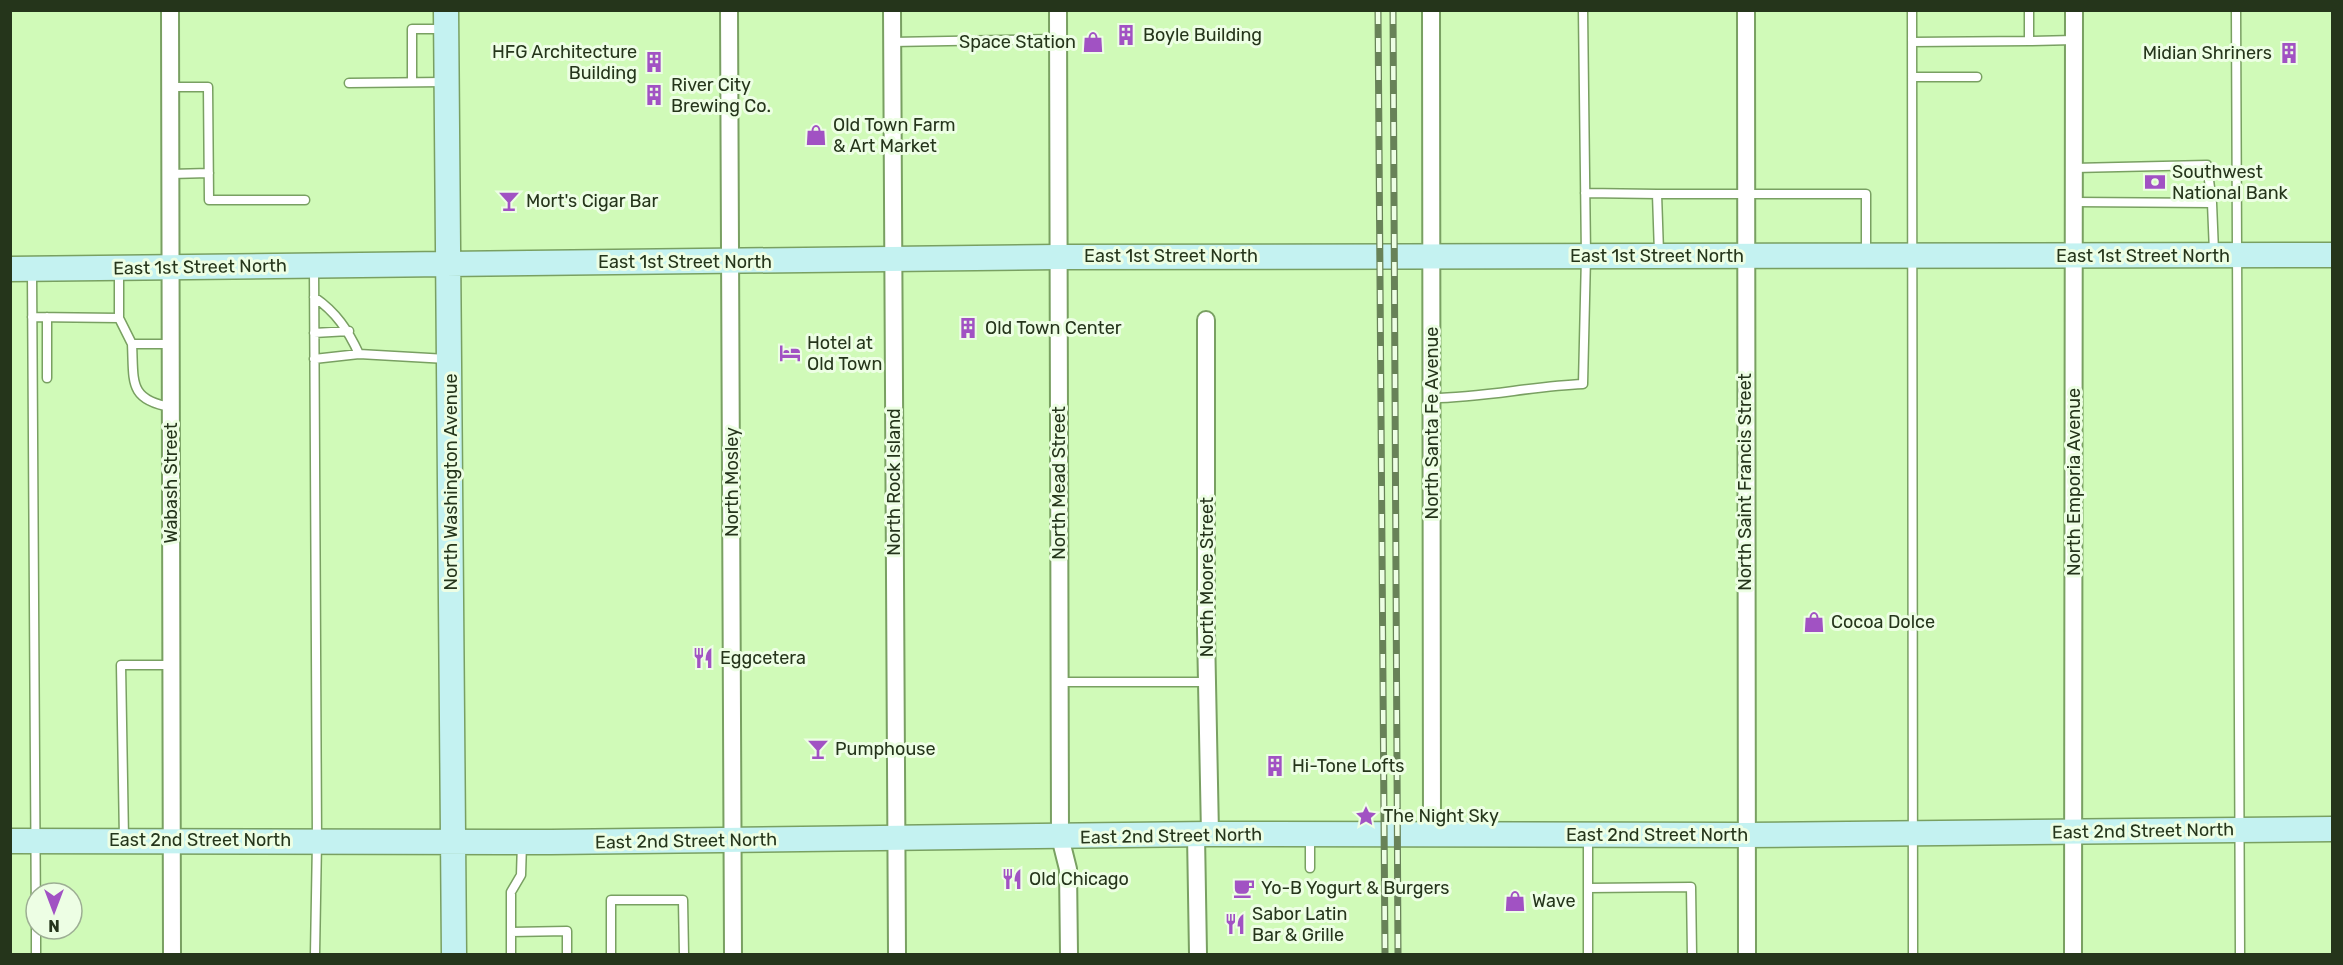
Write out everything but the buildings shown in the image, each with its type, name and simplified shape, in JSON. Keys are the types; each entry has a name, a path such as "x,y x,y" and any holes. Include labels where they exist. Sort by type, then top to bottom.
{"street":[{"name":"Wabash Street","path":"170,10 172,954"},
{"name":"North Mosley","path":"729,10 732,261 733,954"},
{"name":"North Rock Island","path":"892,10 897,954"},
{"name":"North Mead Street","path":"1058,10 1060,837 1068,869 1069,954"},
{"name":"North Santa Fe Avenue","path":"1431,10 1432,835"},
{"name":"North Saint Francis Street","path":"1746,10 1744,256 1747,954"},
{"name":"North Emporia Avenue","path":"2073,954 2074,10"},
{"name":"North Washington Avenue","path":"446,20 454,954"},
{"name":"East 1st Street North","path":"21,268 894,261 1058,257 2332,255"},
{"name":"North Moore Street","path":"1198,954 1207,682 1206,320"},
{"name":"East 2nd Street North","path":"10,841 522,842 1203,834 1746,835 2332,829"}],"lane":[{"path":"1432,398 1459,398 1546,386 1583,384 1586,194 1583,10"},
{"path":"1911,10 1913,954"},
{"path":"2029,10 2029,41"},
{"path":"2236,10 2226,256 2240,954"},
{"path":"412,82 411,29 446,20"},
{"path":"892,42 1058,39"},
{"path":"1911,42 2074,40"},
{"path":"1911,77 1977,77"},
{"path":"349,83 447,82"},
{"path":"170,87 208,87 209,200 305,200"},
{"path":"2074,168 2207,165 2211,203 2226,256"},
{"path":"171,174 209,173"},
{"path":"1586,194 1866,194 1866,256"},
{"path":"1657,194 1659,256"},
{"path":"2075,202 2211,203"},
{"path":"314,265 317,841 315,954"},
{"path":"21,268 32,317 35,881"},
{"path":"119,268 119,318 132,344 134,381 141,396 149,402 171,407"},
{"path":"314,297 331,309 349,331 359,354"},
{"path":"32,317 119,318"},
{"path":"46,317 47,378"},
{"path":"314,333 349,331"},
{"path":"132,344 171,344"},
{"path":"314,358 359,354 450,358"},
{"path":"124,840 121,665 171,665"},
{"path":"1060,682 1207,682"},
{"path":"1310,835 1310,868"},
{"path":"1588,835 1588,954"},
{"path":"511,954 511,892 521,875 522,842"},
{"path":"1588,888 1691,887 1692,954"},
{"path":"611,954 611,900 683,900 684,954"},
{"path":"511,932 567,931 567,954"}],"railway":[{"path":"1378,10 1385,954"},
{"path":"1393,10 1398,954"}],"place":[{"name":"Boyle Building","path":"1126,35"},
{"name":"Space Station","path":"1093,42"},
{"name":"Midian Shriners","path":"2289,53"},
{"name":"HFG Architecture Building","path":"654,62"},
{"name":"River City Brewing Co.","path":"654,95"},
{"name":"Old Town Farm & Art Market","path":"816,135"},
{"name":"Southwest National Bank","path":"2155,182"},
{"name":"Mort's Cigar Bar","path":"509,201"},
{"name":"Old Town Center","path":"968,328"},
{"name":"Hotel at Old Town","path":"790,353"},
{"name":"Cocoa Dolce","path":"1814,622"},
{"name":"Eggcetera","path":"703,658"},
{"name":"Pumphouse","path":"818,749"},
{"name":"Hi-Tone Lofts","path":"1275,766"},
{"name":"The Night Sky","path":"1366,816"},
{"name":"Old Chicago","path":"1012,879"},
{"name":"Yo-B Yogurt & Burgers","path":"1244,888"},
{"name":"Wave","path":"1515,901"},
{"name":"Sabor Latin Bar & Grille","path":"1235,924"}]}
